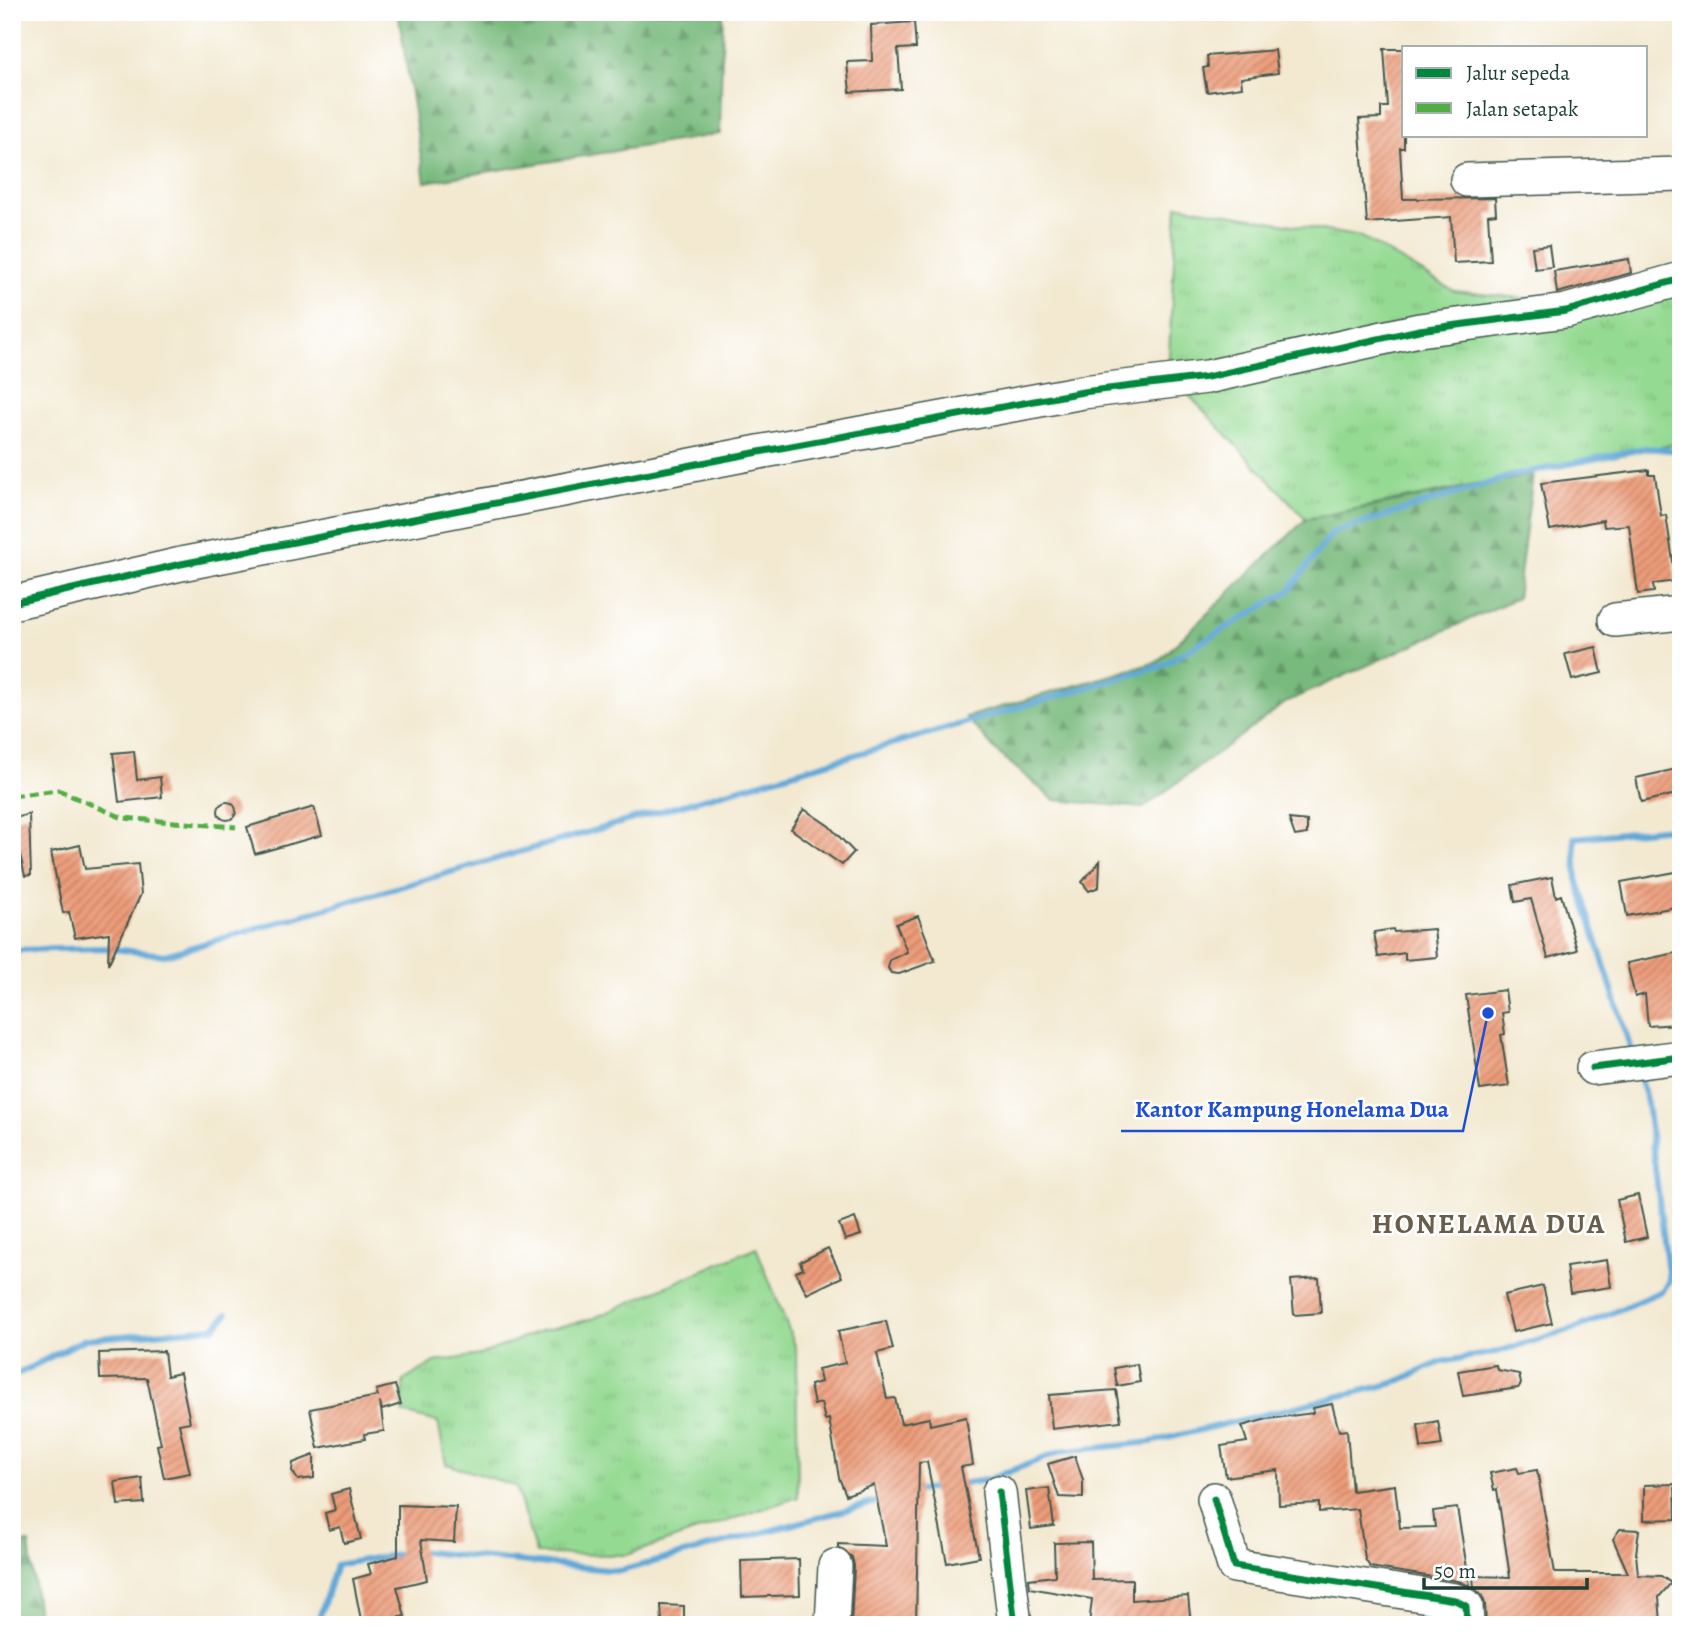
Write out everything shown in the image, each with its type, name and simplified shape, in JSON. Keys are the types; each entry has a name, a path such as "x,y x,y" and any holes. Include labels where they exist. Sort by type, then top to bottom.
{"street":[{"path":"1468,180 1681,174"},
{"path":"12,603 181,565 773,449 1083,392 1207,377 1419,330 1566,311 1681,279"},
{"path":"1615,620 1681,613"},
{"path":"1593,1068 1681,1057"},
{"path":"999,1492 1015,1625"},
{"path":"1214,1499 1234,1566 1455,1600 1466,1606 1467,1625"},
{"path":"832,1625 835,1566"}],"green space":[{"path":"398,12 723,12 720,134 425,182"},
{"path":"1177,205 1361,237 1454,291 1558,302 1681,285 1681,443 1306,519 1168,373"},
{"path":"1533,475 1517,598 1288,701 1143,808 1054,800 996,751 966,717 1157,662 1306,519"},
{"path":"756,1247 796,1348 798,1497 627,1555 536,1554 516,1486 446,1464 438,1422 403,1413 403,1381 435,1362 480,1355 540,1331 592,1319"},
{"path":"29,1543 39,1625 12,1625 12,1544"}],"building":[{"path":"914,22 916,48 898,49 901,89 850,92 847,62 872,61 871,25"},
{"path":"1384,49 1402,49 1404,148 1400,148 1403,199 1495,198 1496,214 1488,215 1491,261 1454,263 1451,217 1367,223 1359,119 1381,118 1381,107 1388,107"},
{"path":"1275,50 1278,73 1241,78 1242,87 1207,92 1203,68 1208,67 1207,56"},
{"path":"1549,245 1552,267 1535,269 1532,247"},
{"path":"1629,259 1631,273 1557,293 1554,271"},
{"path":"1649,470 1649,475 1655,475 1661,516 1666,515 1676,581 1653,584 1654,592 1638,594 1629,525 1604,527 1603,520 1550,530 1541,483"},
{"path":"1596,647 1602,673 1572,680 1565,654"},
{"path":"134,751 137,780 160,777 162,797 119,802 113,753"},
{"path":"1681,768 1681,793 1641,802 1636,778"},
{"path":"223,802 231,802 236,811 234,818 223,820 218,815 218,807"},
{"path":"314,807 322,835 255,854 247,827"},
{"path":"804,809 829,826 854,852 842,865 791,829"},
{"path":"29,814 31,875 25,876 12,819"},
{"path":"1289,819 1307,821 1307,834 1295,836"},
{"path":"80,845 85,869 138,864 141,894 108,965 109,933 75,938 69,912 63,913 51,852"},
{"path":"1100,861 1099,887 1089,891 1082,882"},
{"path":"1681,871 1681,906 1627,916 1621,882"},
{"path":"1552,877 1556,897 1561,895 1577,950 1548,958 1531,899 1515,902 1512,885"},
{"path":"918,916 935,961 899,974 891,973 888,968 890,960 907,952 896,924"},
{"path":"1393,929 1394,932 1434,929 1437,957 1405,960 1405,953 1378,957 1374,932"},
{"path":"1681,952 1681,980 1674,982 1678,1024 1648,1026 1645,994 1635,997 1627,963"},
{"path":"1505,990 1508,1012 1502,1013 1505,1034 1501,1035 1509,1086 1480,1090 1466,995"},
{"path":"1638,1195 1647,1237 1626,1242 1617,1200"},
{"path":"855,1218 861,1235 845,1240 839,1224"},
{"path":"828,1248 842,1277 807,1294 796,1272 803,1269 800,1262"},
{"path":"1607,1260 1611,1287 1570,1293 1566,1266"},
{"path":"1319,1278 1321,1313 1294,1315 1291,1280"},
{"path":"1543,1286 1552,1323 1513,1332 1504,1295"},
{"path":"886,1321 893,1349 877,1353 887,1399 895,1398 901,1424 929,1418 930,1425 966,1417 973,1465 961,1467 979,1557 947,1563 927,1462 919,1463 916,1625 851,1625 854,1566 852,1557 838,1547 838,1544 886,1546 874,1485 846,1495 839,1478 829,1419 825,1420 821,1403 814,1405 810,1385 821,1382 818,1369 845,1363 838,1331"},
{"path":"164,1351 167,1376 180,1373 190,1422 179,1424 190,1473 164,1478 157,1445 161,1444 147,1378 100,1379 99,1353"},
{"path":"1137,1364 1140,1382 1117,1386 1114,1368"},
{"path":"1496,1365 1497,1370 1519,1374 1521,1384 1518,1388 1463,1396 1458,1371"},
{"path":"395,1385 401,1404 382,1410 380,1402 384,1431 364,1434 365,1439 318,1448 310,1409 378,1396 376,1390"},
{"path":"1116,1390 1121,1421 1052,1429 1049,1395"},
{"path":"1332,1404 1339,1431 1347,1430 1352,1491 1395,1485 1400,1528 1435,1527 1433,1511 1457,1508 1470,1586 1458,1581 1370,1567 1365,1559 1358,1509 1319,1512 1319,1503 1279,1505 1278,1470 1226,1477 1221,1446 1247,1442 1242,1426 1267,1419 1314,1413 1313,1408"},
{"path":"1438,1421 1442,1445 1421,1448 1418,1425"},
{"path":"314,1455 314,1478 298,1480 292,1471 293,1463"},
{"path":"1075,1456 1083,1480 1083,1498 1059,1497 1048,1464"},
{"path":"1517,1468 1519,1473 1537,1470 1555,1573 1628,1573 1613,1539 1620,1529 1639,1530 1636,1554 1638,1575 1661,1576 1671,1583 1659,1597 1661,1623 1486,1625 1485,1604 1482,1595 1474,1588 1473,1576 1510,1577 1497,1489 1494,1490 1490,1473"},
{"path":"142,1478 144,1503 118,1505 115,1482"},
{"path":"1675,1484 1676,1519 1644,1520 1644,1485"},
{"path":"1049,1488 1054,1526 1031,1529 1026,1491"},
{"path":"349,1489 361,1539 344,1543 340,1527 329,1530 325,1513 335,1510 331,1494"},
{"path":"398,1505 456,1507 454,1542 421,1540 427,1580 397,1587 405,1616 362,1625 353,1579 371,1574 368,1564 398,1556"},
{"path":"1091,1542 1092,1580 1132,1579 1132,1600 1188,1596 1191,1625 1089,1625 1092,1599 1030,1588 1029,1579 1055,1576 1054,1543"},
{"path":"799,1559 800,1595 742,1597 741,1561"},
{"path":"661,1605 684,1606 684,1624 662,1624"}],"waterway":[{"path":"12,950 104,948 165,955 1161,666 1289,591 1332,533 1511,476 1645,448 1681,451"},
{"path":"1632,1053 1577,879 1574,838 1681,827"},
{"path":"959,1484 987,1480 1060,1452 1151,1442 1394,1383 1441,1362 1497,1352 1579,1327 1662,1291 1669,1281 1647,1103 1638,1073"},
{"path":"12,1377 85,1339 214,1328 227,1314"},
{"path":"911,1492 938,1487"},
{"path":"415,1551 620,1571 883,1500"},
{"path":"317,1625 336,1565 404,1553"}],"marked path":[{"path":"12,796 58,790 123,818 236,827"}],"cycle path":[{"path":"12,603 181,564 759,452 1083,392 1207,377 1419,330 1566,311 1681,279"},
{"path":"1593,1068 1681,1057"},
{"path":"999,1492 1015,1625"},
{"path":"1214,1499 1234,1566 1455,1600 1466,1606 1467,1625"}],"place":[{"name":"Kantor Kampung Honelama Dua","path":"1488,1013"}],"district":[{"name":"HONELAMA DUA","path":"1489,1223"}]}
